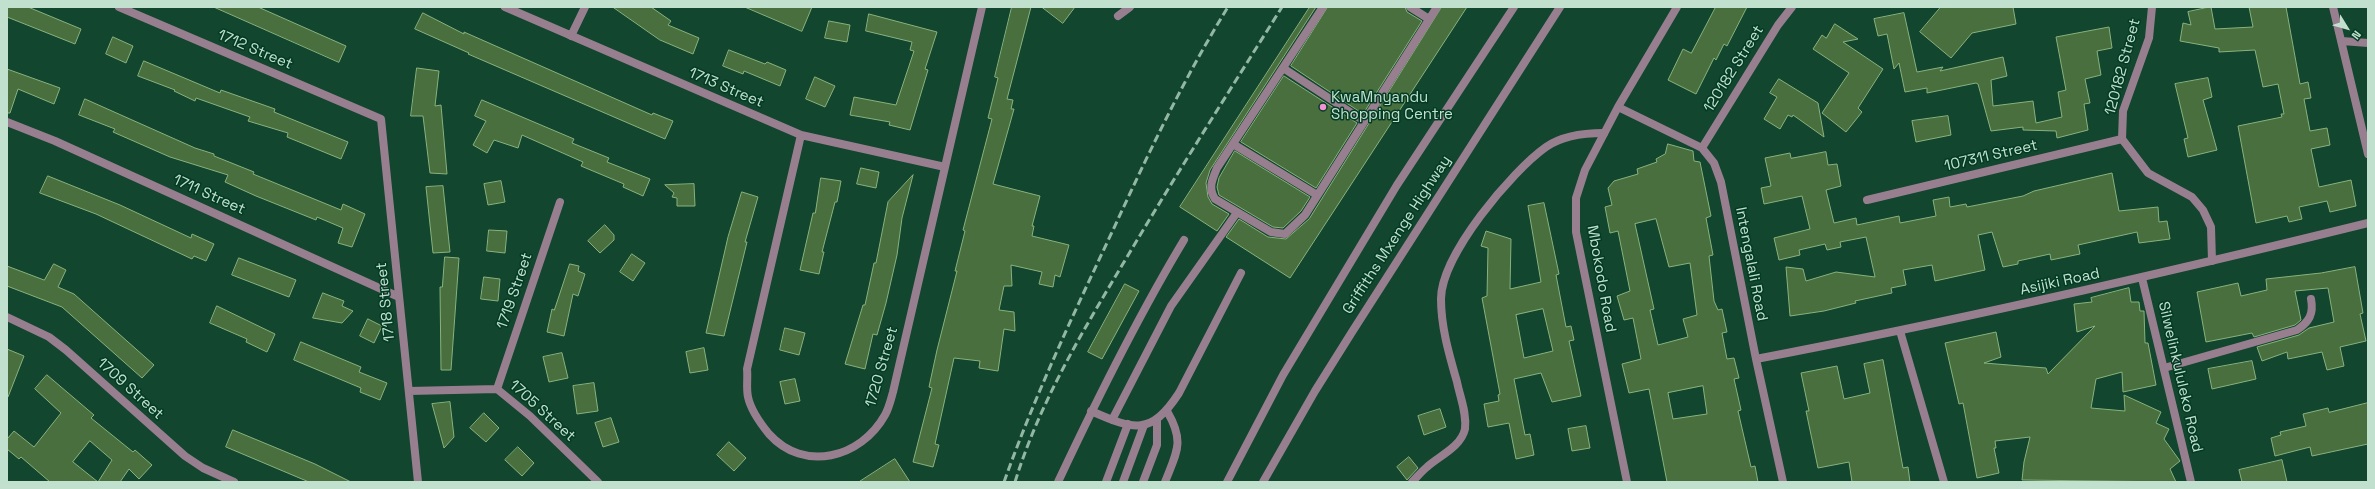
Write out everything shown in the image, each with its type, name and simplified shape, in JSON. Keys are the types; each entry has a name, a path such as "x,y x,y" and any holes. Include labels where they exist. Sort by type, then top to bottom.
{"street":[{"name":"1712 Street","path":"119,7 381,119"},
{"name":"1713 Street","path":"504,7 800,135 945,168"},
{"path":"571,36 585,7"},
{"name":"1720 Street","path":"800,135 748,369 748,396 758,420 776,441 796,454 820,457 843,452 869,436 885,415 893,392 982,7"},
{"path":"1118,16 1130,7"},
{"path":"1323,7 1217,168 1211,183 1210,192 1215,200 1236,214 1272,232 1284,234 1305,215 1437,7"},
{"path":"1410,7 1429,19"},
{"name":"Griffiths Mxenge Highway","path":"1227,482 1282,375 1389,199 1514,7"},
{"name":"Griffiths Mxenge Highway","path":"1263,482 1348,338 1560,7"},
{"name":"Mbokodo Road","path":"1627,482 1576,232 1576,198 1584,170 1618,107 1677,7"},
{"name":"120182 Street","path":"1702,148 1778,25 1792,7"},
{"name":"120182 Street","path":"2152,7 2149,38 2123,111 2122,139 2148,173 2192,197 2203,210 2211,227 2212,261"},
{"path":"2333,7 2368,154"},
{"path":"2342,41 2368,43"},
{"path":"1283,68 1364,121"},
{"name":"Intengalali Road","path":"1618,107 1702,148 1714,163 1721,182 1756,359 1783,482"},
{"name":"1718 Street","path":"381,119 418,482"},
{"name":"1711 Street","path":"7,122 54,141 399,297"},
{"path":"1412,482 1427,467 1457,444 1465,430 1465,415 1444,332 1441,297 1450,266 1467,233 1518,173 1547,146 1579,134 1604,133"},
{"name":"107311 Street","path":"1867,200 2122,139"},
{"path":"1233,144 1317,195"},
{"name":"1719 Street","path":"496,389 560,202"},
{"path":"1112,420 1172,306 1236,214"},
{"name":"Asijiki Road","path":"1756,359 1900,331 2142,278 2368,223"},
{"path":"1058,482 1091,411 1155,288 1184,240"},
{"path":"1091,411 1112,420 1128,424 1144,425 1157,419 1167,410 1179,393 1240,273"},
{"name":"Silwelinkululeko Road","path":"2142,278 2191,482"},
{"path":"2164,368 2297,330 2305,324 2311,316 2313,309 2311,299"},
{"name":"1709 Street","path":"7,317 54,341 185,456 203,468 234,482"},
{"path":"1900,331 1944,482"},
{"name":"1705 Street","path":"409,391 496,389 530,416 598,482"},
{"path":"1165,482 1178,450 1179,436 1167,410"},
{"path":"1143,482 1157,445 1157,419"},
{"path":"1106,482 1128,424"},
{"path":"1123,482 1144,425"}],"building":[{"path":"7,7 28,7 81,29 75,44 7,17"},
{"path":"214,7 258,7 346,46 339,62"},
{"path":"613,7 651,7 671,21 668,25 699,38 693,54 660,40"},
{"path":"745,7 812,7 802,31"},
{"path":"1012,7 1031,7 1007,99 1013,100 1011,109 1014,109 993,184 1040,196 1032,226 1034,226 1032,236 1069,245 1060,277 1055,275 1053,287 1039,284 1042,272 1011,265 1012,286 1004,286 999,310 1014,312 1015,331 1004,329 998,371 979,368 980,361 954,358 935,444 939,445 933,467 913,462 932,388 929,387 957,271 955,271 965,231 963,230 992,119 988,118 998,78 995,77"},
{"path":"1042,7 1075,7 1063,23"},
{"path":"1310,7 1316,7 1210,170 1206,183 1208,197 1212,204 1229,214 1217,231 1180,207"},
{"path":"1328,7 1405,7 1407,12 1422,21 1363,114 1291,66"},
{"path":"1442,7 1467,7 1290,278 1226,237 1239,219 1268,237 1286,239 1309,219"},
{"path":"1716,7 1747,7 1727,46 1724,44 1716,60 1714,58 1696,94 1668,80 1683,49 1691,53"},
{"path":"1941,7 2013,7 2016,24 1972,33 1951,58 1920,32"},
{"path":"2211,7 2215,29 2253,27 2249,7 2286,7 2300,84 2308,82 2311,98 2304,99 2310,131 2327,128 2330,145 2311,149 2319,187 2351,180 2356,206 2330,212 2327,201 2299,207 2302,219 2289,222 2287,216 2256,223 2238,126 2282,117 2281,114 2284,114 2278,84 2263,87 2255,50 2219,52 2219,48 2180,41 2183,23 2191,25 2188,12"},
{"path":"423,13 464,34 464,32 652,115 653,113 673,121 665,139 468,54 469,53 415,29"},
{"path":"1904,13 1917,72 1943,67 1940,71 2003,57 2007,76 1991,80 1993,106 2033,101 2036,123 2062,117 2058,92 2066,90 2056,37 2109,27 2112,48 2097,51 2101,75 2085,79 2090,103 2084,104 2088,130 2057,138 2056,131 2023,130 2023,127 1991,131 1978,84 1976,83 1927,93 1927,88 1905,92 1899,63 1894,69 1887,34 1878,36 1874,19"},
{"path":"869,14 937,32 925,69 928,70 910,130 889,125 890,122 850,115 854,97 896,105 914,51 910,50 912,42 866,31"},
{"path":"829,21 850,25 847,42 825,38"},
{"path":"1835,24 1858,39 1843,42 1883,69 1858,108 1862,112 1846,132 1822,113 1849,73 1813,49 1822,35 1826,38"},
{"path":"113,37 133,46 126,63 106,54"},
{"path":"729,50 765,64 767,62 786,70 780,86 744,71 743,74 723,66"},
{"path":"144,61 220,93 221,90 275,109 274,112 348,142 341,159 287,137 288,133 248,121 250,117 196,98 195,101 174,91 175,90 138,76"},
{"path":"417,68 439,71 435,106 441,105 447,174 430,173 423,116 411,116"},
{"path":"7,69 60,88 54,104 18,89 10,113 7,113"},
{"path":"1284,76 1357,123 1316,188 1241,142"},
{"path":"815,77 835,86 825,107 806,99"},
{"path":"2208,78 2212,97 2203,100 2217,150 2188,157 2184,139 2188,138 2175,84"},
{"path":"1779,79 1818,103 1824,137 1793,115 1792,117 1788,115 1780,129 1764,119 1777,97 1770,93"},
{"path":"85,99 195,148 214,154 214,156 254,172 253,174 341,210 343,204 365,214 352,247 338,243 343,228 317,217 316,220 256,196 225,182 228,175 170,157 113,132 115,129 79,115"},
{"path":"482,100 574,139 572,143 609,158 607,162 650,179 643,196 623,187 624,184 581,166 583,162 522,135 518,148 494,140 487,153 473,145 486,121 475,116"},
{"path":"1948,116 1951,135 1916,142 1912,121"},
{"path":"1668,144 1693,151 1694,161 1700,162 1711,216 1706,218 1713,255 1709,256 1714,301 1718,310 1722,309 1727,332 1722,333 1727,359 1734,358 1739,378 1734,379 1741,410 1738,411 1751,467 1755,466 1758,482 1667,482 1649,389 1629,393 1622,364 1641,359 1633,318 1624,320 1617,296 1630,291 1618,231 1610,233 1605,207 1612,205 1608,188 1614,181 1638,174 1637,169 1657,162 1656,159 1665,154","holes":["1656,219 1669,267 1690,263 1697,315 1683,319 1688,337 1658,345 1650,310 1654,309 1635,224","1703,386 1707,414 1673,419 1668,393"]},
{"path":"1235,151 1310,197 1301,211 1283,228 1273,227 1219,195 1217,187 1219,178"},
{"path":"1826,152 1828,165 1837,164 1841,186 1826,190 1834,223 1856,218 1857,225 1899,216 1900,223 1936,216 1933,200 1949,197 1950,207 1966,204 1967,207 2023,196 2034,191 2112,173 2119,211 2158,207 2159,222 2167,221 2170,239 2139,243 2137,232 2078,245 2080,254 2051,260 2050,254 2018,261 2018,264 2003,267 1992,232 1978,235 1985,270 1935,281 1932,265 1903,270 1906,285 1891,288 1892,293 1855,301 1856,303 1824,311 1790,316 1786,267 1803,269 1806,281 1836,272 1875,277 1866,237 1840,242 1841,247 1827,250 1825,244 1799,250 1800,255 1779,260 1774,238 1810,229 1802,196 1764,204 1761,188 1771,186 1765,158 1790,153 1791,158"},
{"path":"861,168 879,172 876,188 857,184"},
{"path":"913,175 902,218 897,255 886,303 877,335 873,334 865,369 845,364 863,305 865,305 874,263 876,263 888,202"},
{"path":"48,176 120,205 191,238 192,234 214,244 206,261 194,256 192,259 96,214 40,193"},
{"path":"821,178 841,181 837,202 835,202 822,252 824,252 819,274 800,270 813,213 815,213"},
{"path":"501,181 505,202 488,205 484,184"},
{"path":"694,184 695,206 677,206 677,198 672,197 674,193 665,185"},
{"path":"443,186 450,252 433,253 426,187"},
{"path":"742,192 758,197 745,242 747,242 724,336 706,333 728,237"},
{"path":"1544,203 1559,274 1556,275 1566,327 1571,326 1574,340 1569,341 1581,396 1552,402 1541,373 1514,379 1525,435 1530,434 1534,455 1516,459 1509,423 1488,427 1484,404 1499,401 1498,395 1500,394 1482,298 1487,296 1488,248 1481,246 1486,231 1511,239 1510,289 1541,282 1528,206","holes":["1543,309 1553,351 1524,358 1516,315"]},
{"path":"605,225 614,235 614,240 600,253 588,241"},
{"path":"489,230 507,231 505,253 487,251"},
{"path":"632,254 645,263 633,281 620,272"},
{"path":"445,257 459,258 451,370 441,370 440,287 442,287"},
{"path":"239,258 296,280 289,297 232,275"},
{"path":"54,264 66,270 58,287 74,294 154,365 142,378 62,307 7,286 7,266 44,280"},
{"path":"570,264 579,266 578,271 585,274 578,296 573,294 564,336 547,332 552,309 554,310"},
{"path":"2355,267 2363,313 2360,314 2366,341 2340,347 2344,366 2327,370 2322,352 2288,359 2287,352 2262,361 2257,347 2299,335 2309,328 2334,322 2328,288 2295,291 2301,320 2295,325 2254,337 2252,333 2206,342 2197,292 2238,283 2241,296 2267,290 2266,279 2321,273"},
{"path":"484,277 500,279 498,301 481,299"},
{"path":"1125,284 1139,291 1102,359 1088,352"},
{"path":"2129,288 2131,302 2139,302 2140,311 2144,311 2145,343 2148,343 2156,385 2123,392 2122,372 2096,379 2091,408 2125,411 2124,395 2161,412 2156,423 2169,429 2164,439 2180,461 2170,469 2176,482 2022,480 2024,462 2030,437 1995,441 1996,448 1994,448 1999,473 1977,478 1963,403 1959,404 1945,343 1996,332 2001,357 1984,363 2046,368 2048,374 2095,326 2077,332 2074,304 2092,302 2091,298"},
{"path":"323,293 344,301 342,306 353,311 342,323 313,318"},
{"path":"217,306 275,334 267,352 246,342 247,339 210,323"},
{"path":"368,319 382,326 374,343 360,336"},
{"path":"785,328 805,333 799,355 780,350"},
{"path":"301,342 361,367 359,372 387,383 380,400 360,392 361,388 294,360"},
{"path":"704,348 708,370 690,373 686,352"},
{"path":"7,349 24,356 8,397 7,397"},
{"path":"562,353 568,378 549,382 543,357"},
{"path":"1883,360 1903,468 1908,467 1910,482 1852,482 1849,462 1818,468 1806,411 1809,411 1801,373 1837,366 1844,399 1870,393 1864,364"},
{"path":"2252,361 2256,379 2212,389 2208,369"},
{"path":"47,375 94,415 91,418 133,452 135,450 152,465 139,479 129,469 120,482 98,482 50,482 21,457 19,459 7,449 7,439 14,431 34,447 61,413 35,389","holes":["90,441 112,460 98,482 73,462"]},
{"path":"795,379 800,401 785,404 780,382"},
{"path":"594,383 598,411 577,414 573,386"},
{"path":"450,402 454,437 444,448 432,404"},
{"path":"2368,403 2368,444 2312,456 2310,447 2275,456 2271,438 2281,435 2280,432 2306,426 2303,414 2328,408 2329,412"},
{"path":"1440,409 1446,427 1424,435 1418,416"},
{"path":"484,413 499,428 486,442 470,428"},
{"path":"611,418 619,442 603,447 595,423"},
{"path":"1586,426 1590,448 1572,451 1568,429"},
{"path":"233,430 315,464 351,482 309,482 226,447"},
{"path":"729,442 746,458 734,471 717,455"},
{"path":"518,447 534,463 522,476 505,460"},
{"path":"1409,457 1418,468 1407,480 1397,467"},
{"path":"895,459 910,482 859,482"},
{"path":"2282,460 2287,482 2242,482 2239,470"}],"railway":[{"path":"1004,482 1056,354 1140,173 1196,61 1228,7"},
{"path":"1015,482 1037,423 1079,338 1165,194 1282,7"}],"place":[{"name":"KwaMnyandu Shopping Centre","path":"1323,107"}]}
